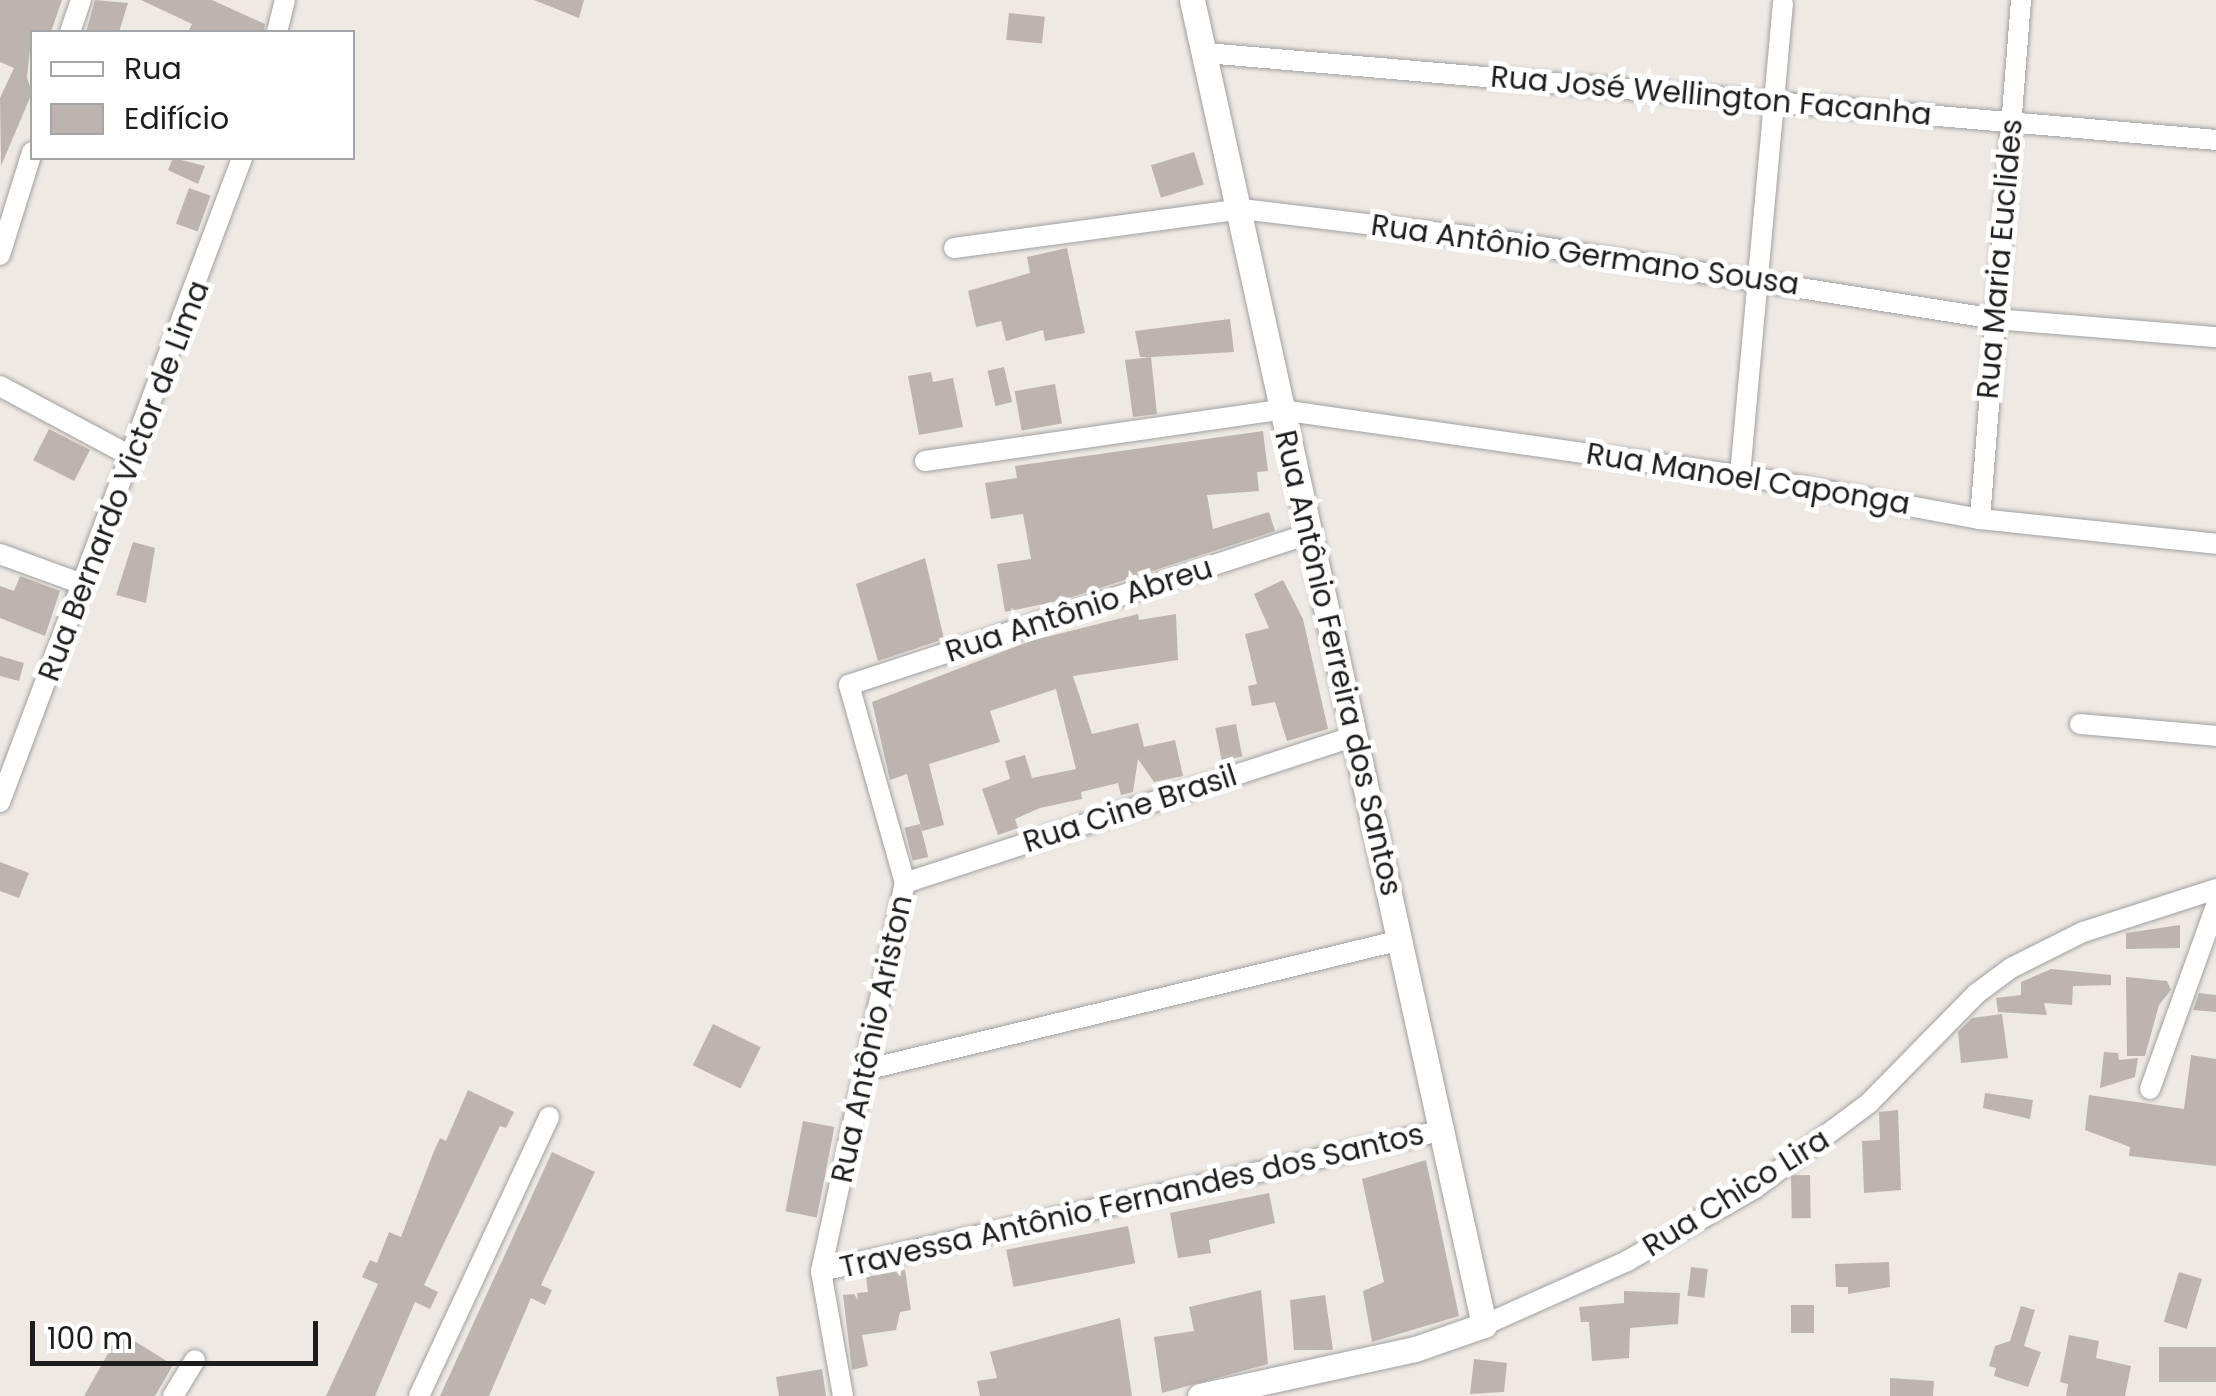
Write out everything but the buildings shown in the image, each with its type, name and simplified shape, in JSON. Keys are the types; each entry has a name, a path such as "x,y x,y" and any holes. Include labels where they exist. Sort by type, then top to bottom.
{"street":[{"path":"71,30 80,0"},
{"path":"262,0 284,4 278,30"},
{"name":"Rua Antônio Ferreira dos Santos","path":"1192,0 1242,209 1281,410 1444,1130 1484,1326"},
{"name":"Rua Maria Euclides","path":"1980,519 2021,0"},
{"path":"1740,474 1783,3"},
{"name":"Rua José Wellington Facanha","path":"1206,54 1774,99 2216,140"},
{"path":"0,256 30,158"},
{"name":"Rua Bernardo Victor de Lima","path":"0,802 134,458 241,160"},
{"name":"Rua Antônio Germano Sousa","path":"954,248 1242,209 1758,278 1996,320 2216,337"},
{"path":"0,386 134,458"},
{"name":"Rua Manoel Caponga","path":"926,460 1281,410 1740,474 1980,519 2216,544"},
{"name":"Rua Antônio Abreu","path":"849,685 1309,534"},
{"path":"0,554 85,585"},
{"name":"Rua Antônio Ariston","path":"843,1396 822,1271 869,1069 905,883 849,685"},
{"path":"2080,724 2216,736"},
{"name":"Rua Cine Brasil","path":"905,883 1356,736"},
{"name":"Rua Chico Lira","path":"1200,1396 1415,1348 1484,1326 1627,1261 1755,1188 1868,1103 1976,994 2012,968 2083,932 2216,889"},
{"path":"2150,1089 2216,906"},
{"path":"869,1069 1401,940"},
{"path":"419,1396 549,1116"},
{"name":"Travessa Antônio Fernandes dos Santos","path":"822,1271 1444,1130"},
{"path":"173,1396 195,1360"}]}
